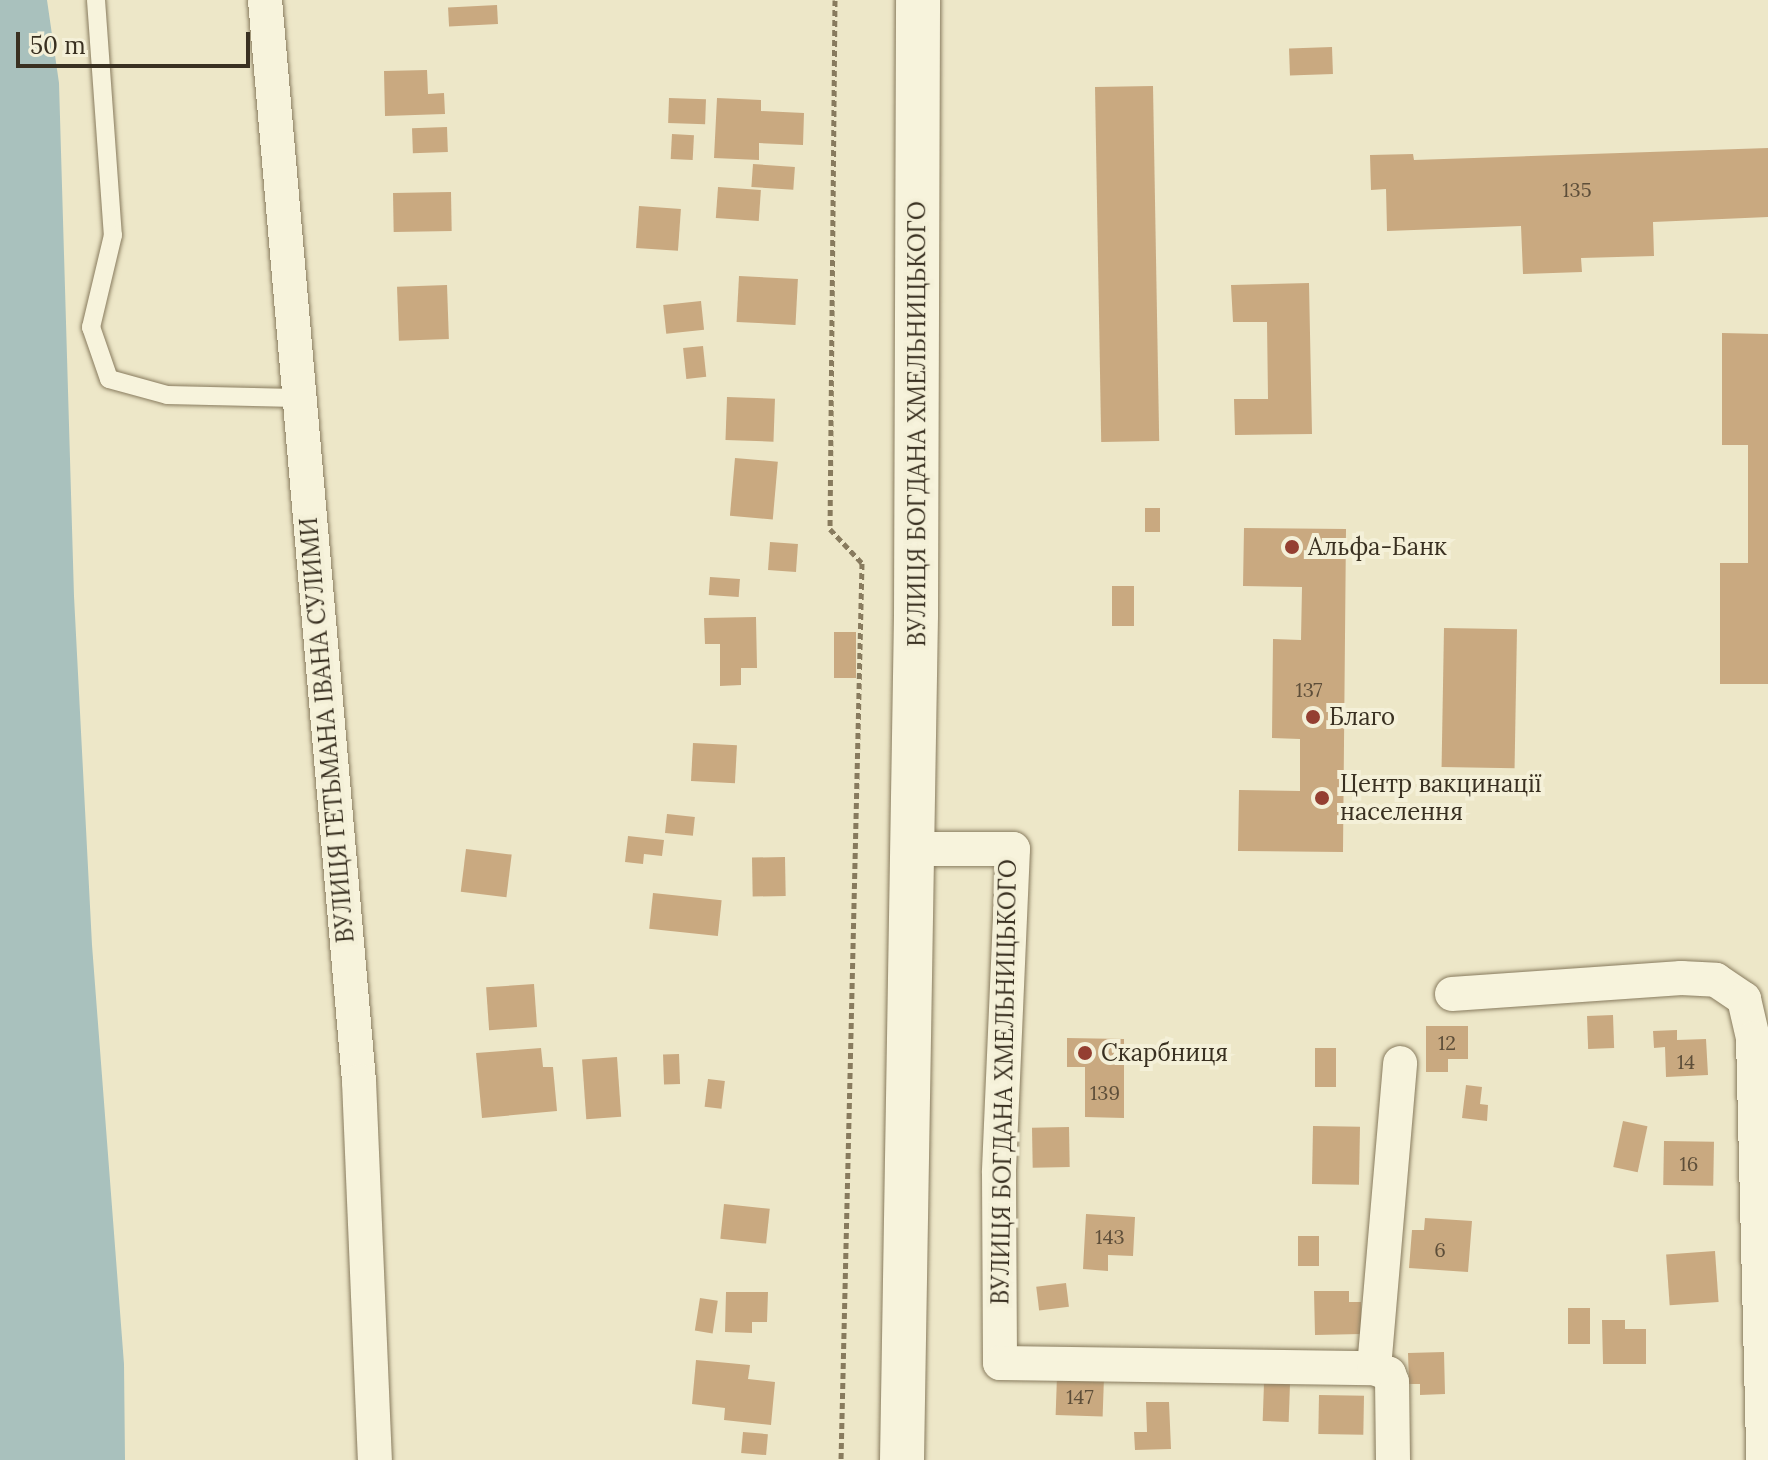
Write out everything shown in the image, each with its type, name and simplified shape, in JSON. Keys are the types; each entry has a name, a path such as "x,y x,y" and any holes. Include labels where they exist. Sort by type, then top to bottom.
{"main road":[{"name":"ВУЛИЦЯ БОГДАНА ХМЕЛЬНИЦЬКОГО","path":"902,1460 912,849 918,0"}],"street":[{"name":"ВУЛИЦЯ ГЕТЬМАНА ІВАНА СУЛИМИ","path":"265,0 296,398 359,1081 375,1460"},
{"name":"ВУЛИЦЯ БОГДАНА ХМЕЛЬНИЦЬКОГО","path":"912,849 1013,849 999,1173 1000,1363 1374,1368"},
{"path":"1452,994 1704,978 1728,985 1744,999 1754,1072 1763,1460"},
{"path":"1393,1460 1392,1382 1389,1374 1374,1368 1400,1063"}],"lane":[{"path":"96,0 113,235 91,327 109,379 167,395 296,398"}],"path":[{"path":"835,0 830,529 862,563 841,1460"}],"water":[{"path":"0,0 47,0 59,83 74,596 92,945 124,1364 125,1460 0,1460"}],"building":[{"path":"497,5 498,24 449,27 448,8"},
{"path":"1332,47 1333,74 1290,75 1289,49"},
{"path":"427,70 428,94 444,93 445,114 385,116 384,71"},
{"path":"1153,86 1159,441 1101,442 1095,87"},
{"path":"669,98 706,99 705,124 668,123"},
{"path":"717,98 761,100 761,111 804,113 803,145 759,143 759,160 714,158"},
{"path":"447,127 448,152 413,153 412,128"},
{"path":"672,134 694,135 693,160 671,159"},
{"path":"1768,148 1768,217 1653,222 1654,256 1581,258 1582,272 1523,274 1521,226 1387,231 1386,189 1371,190 1370,155 1413,154 1414,160"},
{"path":"753,164 795,167 793,190 751,187"},
{"path":"718,187 761,190 759,221 716,218"},
{"path":"451,192 452,231 394,232 393,193"},
{"path":"639,206 681,209 678,251 636,248"},
{"path":"739,276 798,279 796,325 737,322"},
{"path":"1309,283 1312,434 1235,435 1234,399 1268,399 1267,322 1233,322 1231,285"},
{"path":"447,285 449,339 399,341 397,287"},
{"path":"701,301 704,330 666,334 663,305"},
{"path":"1722,333 1768,334 1768,684 1720,684 1720,563 1748,563 1748,445 1722,445"},
{"path":"703,346 706,377 686,379 683,348"},
{"path":"727,397 775,399 773,442 725,440"},
{"path":"735,458 778,462 773,520 730,516"},
{"path":"1145,508 1160,508 1160,532 1145,532"},
{"path":"1244,528 1346,529 1343,852 1238,851 1239,790 1300,791 1300,739 1272,738 1273,639 1301,640 1302,587 1243,586"},
{"path":"770,542 798,544 796,572 768,570"},
{"path":"710,577 740,579 739,597 709,595"},
{"path":"1112,586 1134,586 1134,626 1112,626"},
{"path":"756,617 757,668 741,668 741,685 720,686 720,644 705,644 704,618"},
{"path":"1444,628 1517,629 1515,768 1442,767"},
{"path":"834,632 856,632 856,678 834,678"},
{"path":"693,743 737,745 735,783 691,781"},
{"path":"667,814 695,817 693,836 665,833"},
{"path":"628,836 664,840 662,856 644,854 643,864 625,862"},
{"path":"466,849 512,855 506,897 461,892"},
{"path":"785,857 786,896 753,897 752,858"},
{"path":"653,893 722,900 718,936 649,929"},
{"path":"534,984 537,1027 489,1030 486,987"},
{"path":"1613,1015 1614,1048 1588,1049 1587,1016"},
{"path":"1426,1026 1468,1026 1468,1059 1448,1059 1448,1072 1426,1072"},
{"path":"1677,1030 1677,1040 1706,1039 1708,1075 1666,1077 1665,1047 1654,1048 1653,1031"},
{"path":"1067,1038 1124,1039 1124,1118 1085,1117 1085,1067 1067,1067"},
{"path":"541,1048 543,1067 553,1067 557,1111 482,1118 476,1053"},
{"path":"1315,1048 1336,1048 1336,1087 1315,1087"},
{"path":"679,1054 680,1084 664,1085 663,1055"},
{"path":"617,1057 621,1117 586,1119 582,1059"},
{"path":"708,1079 725,1081 721,1109 705,1107"},
{"path":"1466,1085 1482,1087 1480,1104 1488,1105 1487,1121 1462,1118"},
{"path":"1623,1121 1647,1126 1638,1172 1613,1167"},
{"path":"1313,1126 1360,1127 1359,1185 1312,1184"},
{"path":"1069,1127 1070,1167 1033,1168 1032,1128"},
{"path":"1664,1141 1714,1142 1713,1186 1663,1185"},
{"path":"724,1204 770,1209 766,1244 720,1239"},
{"path":"1086,1214 1135,1217 1133,1256 1108,1255 1108,1271 1083,1269"},
{"path":"1425,1218 1472,1221 1468,1272 1409,1268 1412,1230 1424,1230"},
{"path":"1298,1236 1319,1236 1319,1266 1298,1266"},
{"path":"1715,1251 1719,1302 1670,1305 1666,1254"},
{"path":"1066,1283 1069,1307 1039,1310 1036,1287"},
{"path":"1314,1291 1349,1291 1349,1302 1361,1302 1361,1334 1315,1335"},
{"path":"726,1292 768,1292 767,1322 752,1322 752,1333 725,1332"},
{"path":"700,1298 718,1301 713,1333 695,1331"},
{"path":"1568,1308 1590,1308 1590,1344 1568,1344"},
{"path":"1602,1320 1625,1320 1625,1329 1646,1329 1646,1364 1603,1364"},
{"path":"1444,1352 1445,1394 1420,1395 1420,1384 1409,1384 1408,1353"},
{"path":"696,1360 750,1365 748,1379 775,1382 771,1425 724,1420 725,1408 692,1404"},
{"path":"1057,1376 1104,1378 1103,1417 1056,1415"},
{"path":"1264,1383 1290,1384 1289,1422 1263,1421"},
{"path":"1319,1395 1364,1396 1363,1435 1318,1434"},
{"path":"1146,1402 1169,1402 1171,1449 1135,1450 1134,1432 1147,1432"},
{"path":"743,1432 768,1434 766,1455 741,1453"}],"place":[{"name":"Альфа-Банк","path":"1292,547"},
{"name":"Благо","path":"1313,717"},
{"name":"Центр вакцинації населення","path":"1322,798"},
{"name":"Скарбниця","path":"1085,1053"}]}
